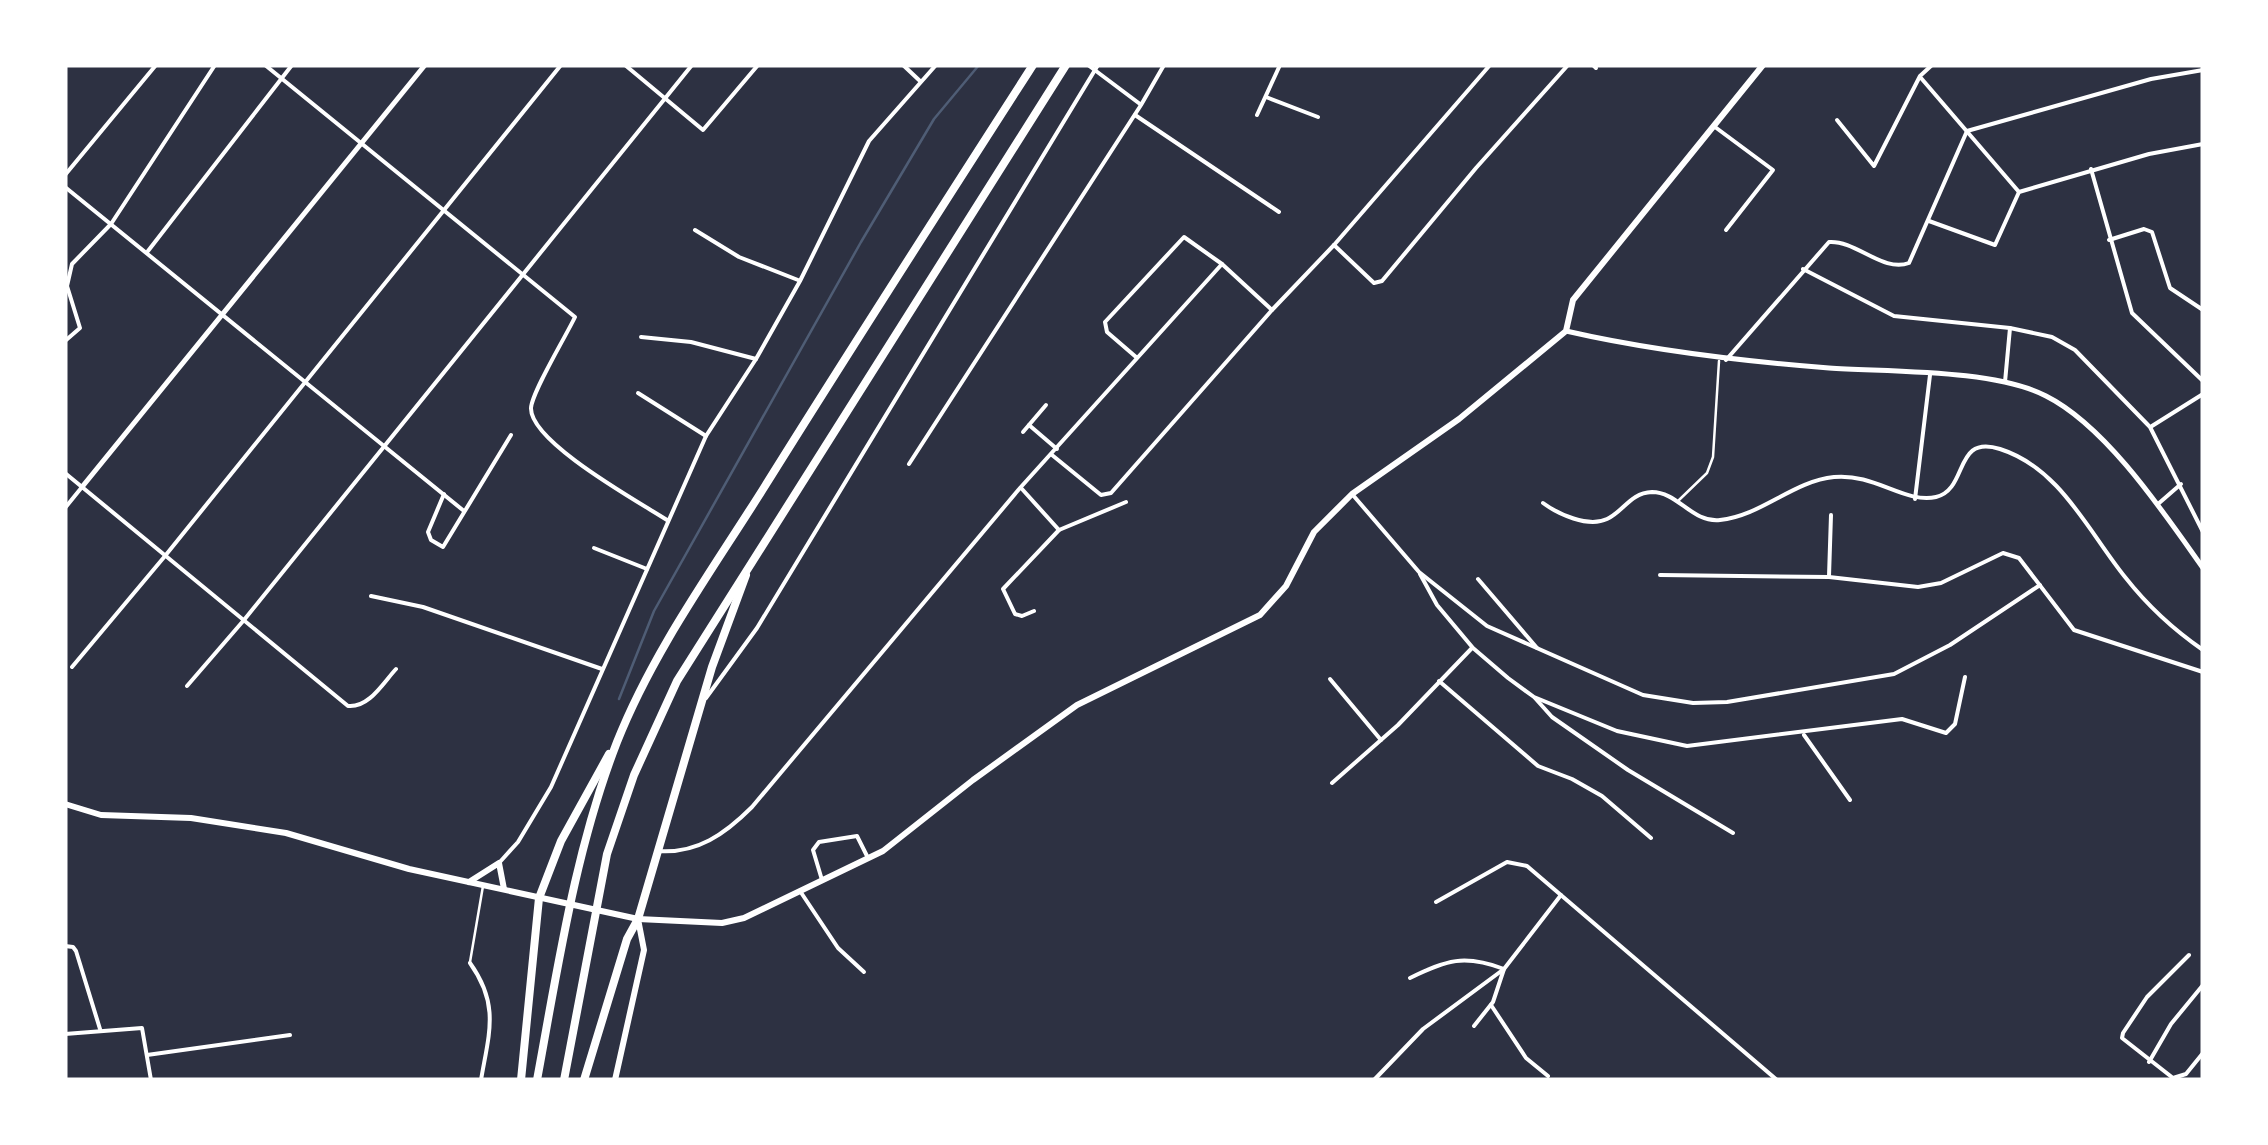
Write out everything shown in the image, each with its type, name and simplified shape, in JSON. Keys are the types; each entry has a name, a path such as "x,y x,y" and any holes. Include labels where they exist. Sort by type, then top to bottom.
{"highway":[{"path":"521,1080 538,898 561,841 684,615 1033,65"},
{"path":"564,1080 594,916 619,815 663,710 702,636 1066,65"},
{"path":"584,1080 627,940 638,918 700,706 754,555"},
{"path":"537,1080 572,897 595,803 619,737"}],"main road":[{"path":"65,804 101,815 190,818 286,833 408,869 638,918 722,924 766,909 904,836 973,780 1077,706 1260,615 1286,586 1314,532 1352,494 1459,419 1566,331 1573,300 1764,65"},
{"path":"469,882 499,863 504,890"},
{"path":"615,1080 644,950 638,918"}],"street":[{"path":"65,175 156,65"},
{"path":"65,341 80,328 68,286 72,264 111,224 215,65"},
{"path":"265,65 575,317 532,403 534,422 563,451 668,520"},
{"path":"147,253 292,65"},
{"path":"65,508 425,65"},
{"path":"72,666 561,65"},
{"path":"625,65 703,130 758,65"},
{"path":"186,686 244,620 692,65"},
{"path":"904,65 920,81"},
{"path":"499,863 518,842 551,787 706,436 800,281 869,141 936,65"},
{"path":"1088,65 1142,105"},
{"path":"909,464 1142,105 1164,65"},
{"path":"1257,115 1280,65"},
{"path":"1052,455 1101,494 1111,493 1490,65"},
{"path":"1334,245 1378,284 1568,65"},
{"path":"1842,65 1855,65"},
{"path":"1838,120 1874,166 1920,76 1932,65"},
{"path":"700,706 757,628 1097,68"},
{"path":"1968,131 2151,79 2203,70"},
{"path":"1920,76 2020,192"},
{"path":"1266,96 1318,117"},
{"path":"1135,115 1278,212"},
{"path":"1713,125 1773,170 1726,230"},
{"path":"1722,360 1824,246 1838,242 1902,266 1909,263 1968,131"},
{"path":"1929,221 1994,244 2020,192 2091,169 2187,144 2203,144"},
{"path":"2091,169 2132,314 2203,381"},
{"path":"65,187 464,510"},
{"path":"2109,240 2144,229 2152,232 2170,288 2203,310"},
{"path":"695,230 739,257 800,281"},
{"path":"1136,357 1107,332 1105,322 1184,237 1222,264 1272,310"},
{"path":"658,851 682,851 706,843 736,824 752,808 1020,488 1222,264"},
{"path":"1803,269 1894,316 2010,328 2052,337 2074,350 2150,427 2203,532"},
{"path":"2005,382 2010,328"},
{"path":"1566,331 1722,360 2005,382 2047,396 2098,436 2158,504 2203,568"},
{"path":"641,336 691,342 756,359"},
{"path":"1915,498 1930,375"},
{"path":"638,392 706,436"},
{"path":"2150,427 2203,394"},
{"path":"1022,432 1046,405"},
{"path":"1029,425 1058,449"},
{"path":"444,494 429,524 431,540 443,546 511,435"},
{"path":"1543,503 1570,517 1598,521 1608,519 1630,499 1650,492 1659,493 1704,520 1720,520 1742,516 1823,478 1854,475 1915,498 1946,494 1954,485 1962,462 1980,446 1997,448 2028,460 2067,496 2126,579 2179,633 2203,650"},
{"path":"65,473 348,706 358,707 396,669"},
{"path":"2158,504 2180,484"},
{"path":"1020,488 1059,530"},
{"path":"1352,494 1420,572 1487,626 1643,695 1692,703 1727,702 1894,674 1950,644 2040,585"},
{"path":"1034,611 1022,616 1014,614 1002,592 1059,530 1126,502"},
{"path":"1829,577 1831,516"},
{"path":"594,548 647,569"},
{"path":"1660,575 1829,577 1931,586 2012,553 2074,630 2203,672"},
{"path":"1420,572 1437,605 1473,648 1534,697 1552,718 1628,770 1733,833"},
{"path":"1478,579 1536,648"},
{"path":"372,596 411,604 602,669"},
{"path":"1332,783 1473,648"},
{"path":"1534,697 1616,731 1688,746 1902,719 1946,733 1955,724 1964,678"},
{"path":"1330,679 1381,740"},
{"path":"1438,680 1538,766 1602,796 1651,838"},
{"path":"1802,733 1850,800"},
{"path":"822,880 813,850 819,842 857,836 868,858"},
{"path":"1436,902 1507,862 1527,866 1777,1080"},
{"path":"800,891 838,948 864,972"},
{"path":"1374,1080 1423,1029 1504,969 1561,895"},
{"path":"65,946 73,946 100,1029"},
{"path":"2190,955 2147,997 2122,1033 2125,1043 2172,1078 2181,1078 2203,1053"},
{"path":"1410,978 1467,958 1504,969"},
{"path":"470,964 483,982 490,1004 481,1080"},
{"path":"1474,1026 1491,1005 1504,969"},
{"path":"2149,1062 2170,1024 2203,985"},
{"path":"1491,1005 1526,1058 1548,1076"},
{"path":"65,1034 142,1028 151,1080"},
{"path":"147,1055 290,1035"}],"lane":[{"path":"1676,502 1707,473 1722,360"},
{"path":"470,964 484,885"}],"waterway":[{"path":"619,699 654,611 861,242 934,119 979,65"}]}
